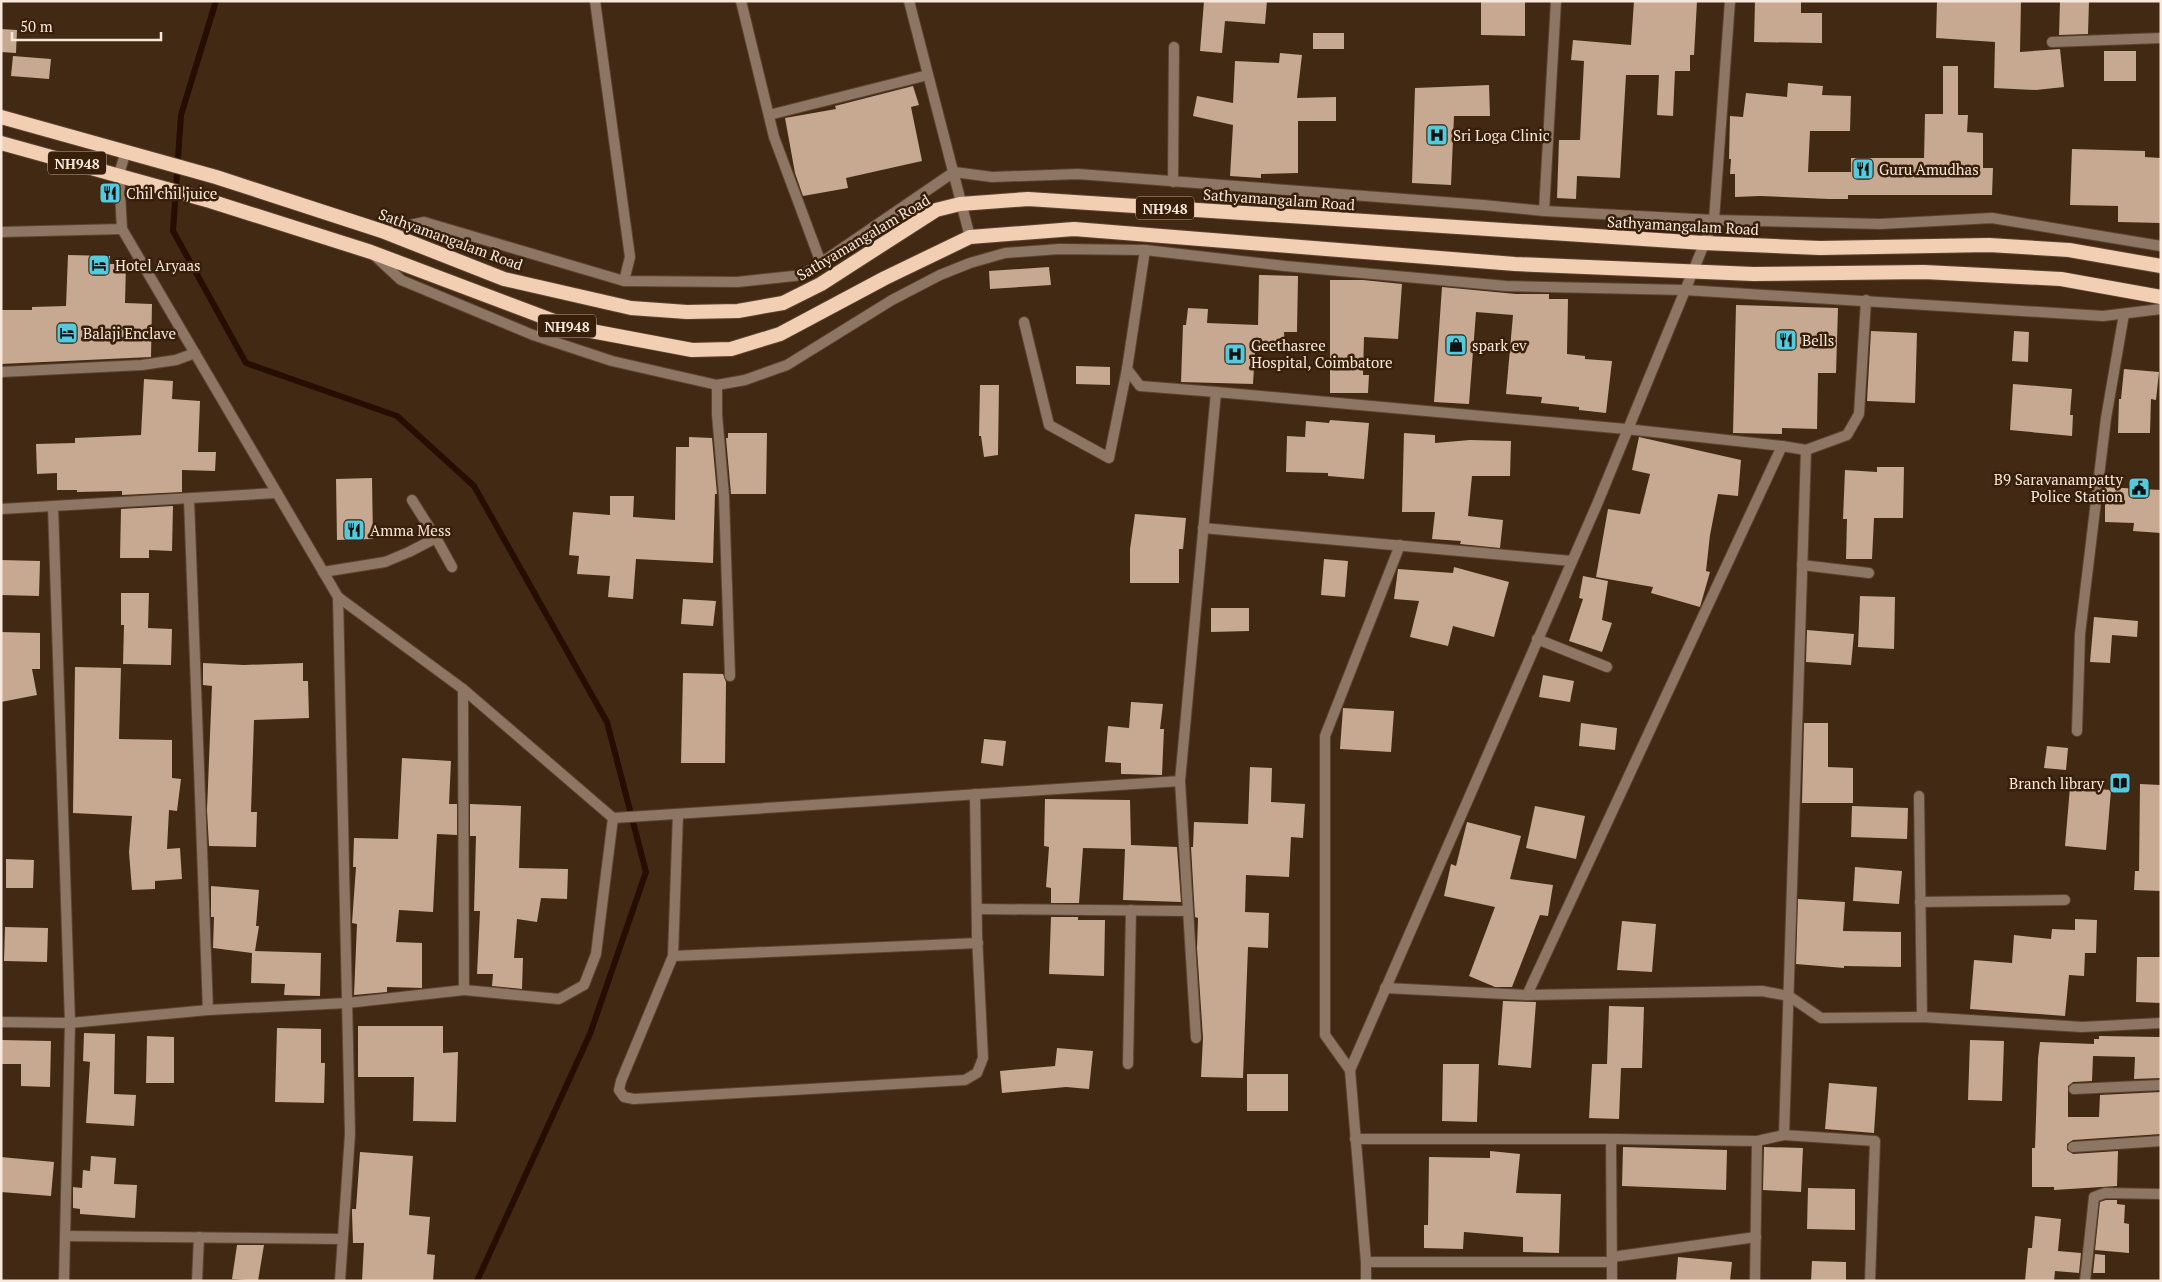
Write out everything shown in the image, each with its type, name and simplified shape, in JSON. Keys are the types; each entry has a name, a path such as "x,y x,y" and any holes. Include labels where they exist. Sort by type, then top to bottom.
{"highway":[{"name":"Sathyamangalam Road","path":"1,117 216,177 382,231 504,279 622,306 687,312 738,311 783,303 821,284 936,210 960,204 1028,199 1704,243 1820,248 1989,245 2069,250 2161,266"},
{"name":"NH948","path":"1,143 119,174 371,252 570,327 692,350 731,350 780,334 885,278 970,237 1074,229 1515,264 1753,274 1924,272 2061,279 2161,296"}],"street":[{"path":"595,1 630,257 624,281"},
{"path":"741,1 774,137 821,263"},
{"path":"909,1 970,237"},
{"path":"1544,212 1556,1"},
{"path":"1366,1281 1350,1070 1572,561 1714,220 1730,1"},
{"path":"2052,42 2161,38"},
{"path":"1173,182 1174,47"},
{"path":"769,115 928,75"},
{"path":"126,151 119,174 122,229 338,597 463,689 614,818 1180,781"},
{"path":"382,231 424,222 624,281 737,282 803,275 954,172 992,177 1078,174 1483,205 1544,212 1714,220 1880,224 1992,218 2161,246"},
{"path":"1,232 122,229"},
{"path":"371,252 401,280 533,336 612,361 718,385 745,380 787,366 892,300 940,275 970,263 1005,253 1041,250 1145,250 1285,266 1506,286 1685,290 2103,316 2161,310"},
{"path":"1024,322 1049,424 1109,458 1127,368 1145,250"},
{"path":"1127,368 1140,386 1626,429 1806,450 1847,435 1859,414 1866,300"},
{"path":"2077,731 2080,634 2106,418 2124,314"},
{"path":"1,372 142,365 176,360 195,353"},
{"path":"718,385 717,414 724,496 730,676"},
{"path":"1196,1038 1180,781 1216,392"},
{"path":"1527,996 1782,446"},
{"path":"1784,1135 1806,450"},
{"path":"1,509 276,493"},
{"path":"189,499 208,1010"},
{"path":"412,500 452,567"},
{"path":"53,506 70,1023 64,1281"},
{"path":"1203,528 1572,561"},
{"path":"323,572 385,562 436,538"},
{"path":"1350,1070 1325,1035 1325,736 1400,545"},
{"path":"1802,565 1869,573"},
{"path":"338,597 350,1134 340,1281"},
{"path":"1538,639 1607,667"},
{"path":"463,689 464,990"},
{"path":"677,814 673,956 621,1080 619,1090 624,1097 965,1080 977,1073 983,1058 978,943 975,794"},
{"path":"1919,796 1922,1017"},
{"path":"1,1022 70,1023 208,1010 347,1003 464,990 559,999 584,985 596,954 614,818"},
{"path":"1920,902 2065,900"},
{"path":"977,909 1188,911"},
{"path":"1128,1064 1131,910"},
{"path":"673,956 978,943"},
{"path":"1385,988 1527,996 1762,991 1789,996 1821,1018 1922,1017 2082,1027 2161,1023"},
{"path":"2074,1089 2161,1085"},
{"path":"1355,1139 1757,1141 1784,1135 1875,1141 1870,1281"},
{"path":"1611,1139 1612,1281"},
{"path":"1756,1281 1757,1141"},
{"path":"2074,1147 2161,1141"},
{"path":"2085,1281 2094,1197 2105,1193 2161,1194"},
{"path":"65,1236 342,1239"},
{"path":"197,1281 199,1237"},
{"path":"1366,1262 1612,1260 1756,1237"}],"building":[{"path":"1204,1 1267,1 1265,24 1225,21 1222,53 1200,51"},
{"path":"1481,1 1525,1 1525,36 1481,35"},
{"path":"1634,1 1697,1 1694,55 1690,55 1690,71 1675,71 1673,116 1657,115 1659,75 1626,75 1620,178 1577,176 1576,199 1557,198 1559,140 1580,140 1584,61 1571,60 1573,40 1631,45"},
{"path":"1755,1 1801,1 1801,13 1822,13 1822,43 1754,42"},
{"path":"1937,1 2021,1 2020,52 2060,49 2064,87 2036,90 1994,88 1995,42 1936,38"},
{"path":"2060,1 2089,1 2088,34 2059,35"},
{"path":"1,29 17,30 16,53 1,52"},
{"path":"1313,33 1344,33 1344,49 1313,49"},
{"path":"2104,51 2136,51 2136,81 2104,81"},
{"path":"1280,53 1302,55 1297,98 1336,97 1336,121 1298,121 1298,173 1261,174 1261,178 1230,176 1233,125 1193,116 1197,96 1233,103 1235,61 1279,63"},
{"path":"13,56 51,59 49,79 11,76"},
{"path":"1943,66 1958,66 1958,115 1968,115 1967,132 1983,133 1983,168 1993,168 1992,195 1848,195 1848,199 1735,197 1735,174 1730,174 1731,159 1729,159 1730,116 1743,117 1746,93 1787,97 1788,83 1823,86 1822,95 1851,96 1850,131 1810,131 1808,172 1851,172 1851,158 1924,158 1925,114 1943,114"},
{"path":"1489,85 1490,116 1454,116 1451,185 1412,183 1415,88"},
{"path":"913,86 919,105 911,107 922,161 846,178 848,188 803,196 795,173 785,118 836,109 835,106"},
{"path":"2072,149 2145,151 2145,157 2161,158 2161,223 2118,222 2118,206 2070,205"},
{"path":"68,255 110,256 110,264 126,264 125,303 152,304 151,357 1,364 1,310 32,310 32,307 66,306"},
{"path":"1049,267 1051,285 990,289 989,271"},
{"path":"1259,275 1298,276 1297,332 1284,332 1285,351 1255,351 1253,384 1181,382 1183,325 1186,325 1188,308 1208,309 1207,323 1258,325"},
{"path":"1330,280 1363,280 1402,284 1398,339 1364,337 1363,375 1369,375 1368,393 1330,393"},
{"path":"1442,287 1516,294 1549,294 1549,299 1568,299 1567,354 1585,356 1585,359 1612,361 1606,413 1579,410 1579,407 1541,403 1542,397 1506,394 1513,315 1476,312 1469,404 1434,402"},
{"name":"Bells","path":"1736,305 1838,308 1836,373 1818,373 1817,429 1782,428 1782,434 1733,433"},
{"path":"1871,331 1917,333 1915,403 1867,401"},
{"path":"2014,331 2029,332 2028,362 2012,361"},
{"path":"1076,366 1110,367 1110,385 1076,384"},
{"path":"2124,369 2159,372 2156,400 2151,399 2150,433 2118,433 2119,399 2121,399"},
{"path":"144,379 173,381 172,399 200,401 198,452 216,452 215,471 182,470 182,492 122,495 122,491 77,492 77,490 57,490 57,473 37,474 36,444 75,443 75,438 141,435"},
{"path":"2013,384 2072,389 2070,415 2073,415 2072,436 2010,430"},
{"path":"980,385 999,385 998,455 984,457 981,436 979,436"},
{"path":"1330,420 1369,423 1364,479 1328,476 1328,473 1286,472 1287,436 1305,437 1306,421 1329,423"},
{"path":"728,433 767,433 766,494 731,494 726,438 728,438"},
{"path":"1404,433 1435,435 1435,443 1470,440 1511,441 1510,476 1472,476 1468,516 1503,520 1500,548 1460,544 1461,541 1432,539 1435,512 1402,512"},
{"path":"689,437 712,438 717,494 715,494 713,563 636,559 633,599 608,597 610,576 577,574 579,556 569,555 573,512 610,515 610,496 634,496 633,517 675,520 676,447 689,447"},
{"path":"1639,437 1741,460 1738,496 1718,494 1710,535 1706,571 1710,572 1700,607 1651,593 1653,587 1596,577 1608,509 1640,514 1650,474 1632,470"},
{"path":"1877,467 1904,467 1903,518 1874,518 1872,559 1846,559 1847,519 1843,519 1845,470 1877,472"},
{"path":"372,478 373,539 337,540 336,479"},
{"path":"2105,487 2161,490 2161,533 2133,531 2134,523 2105,522"},
{"path":"173,506 172,551 149,550 149,558 120,558 121,509"},
{"path":"1135,514 1186,518 1183,549 1179,549 1179,583 1130,583 1130,549"},
{"path":"1324,559 1348,561 1345,597 1321,595"},
{"path":"1,560 40,561 39,596 1,595"},
{"path":"1454,567 1509,582 1494,637 1453,626 1448,646 1410,637 1419,601 1394,599 1398,569 1453,573"},
{"path":"1583,576 1608,581 1602,620 1612,623 1602,652 1569,641 1583,599 1579,598"},
{"path":"121,593 149,593 148,628 172,629 171,665 123,664 124,625 121,625"},
{"path":"1860,596 1895,597 1894,649 1858,647"},
{"path":"683,599 716,601 713,626 681,624"},
{"path":"1211,608 1249,608 1249,631 1211,632"},
{"path":"2094,617 2138,621 2137,637 2112,635 2110,663 2090,662"},
{"path":"1807,630 1854,634 1851,665 1806,662"},
{"path":"1,632 40,633 40,669 32,669 37,695 1,702"},
{"path":"203,663 244,665 303,663 303,681 308,681 309,718 254,720 251,812 257,812 256,847 209,846 207,810 212,686 203,685"},
{"path":"75,667 121,668 119,739 172,740 172,778 181,779 177,811 169,810 167,849 180,848 182,879 155,881 155,889 132,890 129,852 132,816 73,813"},
{"path":"683,673 723,674 726,682 725,763 681,763"},
{"path":"1543,675 1574,681 1570,702 1539,697"},
{"path":"1131,702 1163,704 1160,729 1164,729 1162,775 1121,774 1121,763 1105,762 1108,726 1129,728"},
{"path":"1343,708 1394,711 1391,752 1340,749"},
{"path":"1581,723 1617,728 1615,750 1579,746"},
{"path":"1804,723 1828,723 1828,767 1853,768 1853,803 1802,803"},
{"path":"984,739 1006,741 1003,766 981,763"},
{"path":"2047,746 2068,748 2066,770 2044,768"},
{"path":"402,758 451,761 449,804 457,804 457,835 437,834 433,912 399,910 396,942 422,943 422,988 387,987 387,992 354,995 357,924 352,923 356,867 353,867 354,838 398,839"},
{"path":"1250,767 1272,768 1271,802 1305,804 1303,838 1291,837 1289,877 1246,875 1245,912 1269,913 1268,948 1248,947 1243,1078 1201,1077 1203,1038 1197,948 1198,918 1195,917 1191,847 1193,847 1194,822 1248,824"},
{"path":"2140,784 2161,785 2161,891 2134,890 2135,871 2139,871"},
{"path":"2070,787 2111,790 2106,850 2065,846"},
{"path":"1045,799 1130,800 1131,845 1177,847 1181,902 1123,900 1125,849 1083,848 1079,903 1051,903 1051,888 1046,887 1049,847 1044,846"},
{"path":"470,804 521,806 519,868 568,869 567,899 541,898 537,922 517,919 514,958 523,958 522,989 492,986 493,974 477,974 480,911 474,911 476,836 470,836"},
{"path":"1535,806 1585,816 1576,859 1526,848"},
{"path":"1852,806 1908,808 1907,839 1851,837"},
{"path":"1467,822 1521,836 1510,879 1553,885 1548,916 1540,915 1512,987 1495,987 1469,976 1495,907 1444,896 1451,864 1456,866"},
{"path":"6,859 34,860 33,888 6,888"},
{"path":"1855,867 1902,871 1899,904 1853,901"},
{"path":"211,886 259,890 256,926 259,926 255,951 321,953 320,996 284,995 285,984 251,983 252,953 213,948 214,917 211,917"},
{"path":"1798,899 1845,902 1843,931 1901,932 1901,967 1844,966 1844,968 1796,964"},
{"path":"1051,917 1105,920 1104,976 1049,974"},
{"path":"2075,919 2097,920 2096,953 2085,953 2084,976 2069,975 2065,1016 1970,1009 1974,960 2012,963 2014,935 2051,939 2052,929 2075,930"},
{"path":"1622,921 1656,924 1652,972 1617,970"},
{"path":"5,927 48,928 47,962 4,961"},
{"path":"2137,957 2161,957 2161,1003 2136,1002"},
{"path":"1503,1001 1536,1002 1531,1068 1498,1065"},
{"path":"1609,1006 1644,1007 1642,1068 1621,1068 1619,1119 1589,1118 1592,1064 1607,1064"},
{"path":"358,1026 443,1026 443,1053 458,1052 456,1122 413,1121 414,1077 358,1077"},
{"path":"277,1028 321,1029 321,1063 325,1063 324,1103 275,1102"},
{"path":"84,1033 115,1034 114,1094 136,1095 134,1126 86,1123 90,1062 83,1061"},
{"path":"147,1036 174,1037 174,1083 146,1083"},
{"path":"2099,1036 2161,1037 2161,1078 2134,1079 2135,1057 2093,1056 2092,1081 2073,1082 2068,1086 2068,1117 2099,1117 2100,1095 2161,1092 2161,1134 2073,1140 2067,1144 2067,1150 2073,1154 2118,1151 2117,1186 2054,1190 2054,1187 2032,1187 2032,1148 2035,1148 2040,1042 2094,1044 2094,1039 2099,1039"},
{"path":"1,1040 51,1041 50,1087 21,1086 21,1064 1,1064"},
{"path":"1970,1040 2004,1041 2002,1101 1968,1100"},
{"path":"1057,1048 1093,1051 1089,1089 1066,1087 1002,1093 1000,1071 1055,1066"},
{"path":"1443,1064 1479,1064 1477,1122 1442,1121"},
{"path":"1247,1074 1288,1074 1288,1111 1247,1111"},
{"path":"1829,1083 1877,1087 1874,1133 1825,1129"},
{"path":"1623,1147 1727,1150 1726,1190 1622,1186"},
{"path":"1764,1147 1803,1148 1801,1192 1763,1190"},
{"path":"1490,1151 1520,1154 1516,1193 1561,1194 1559,1253 1523,1252 1523,1237 1464,1232 1463,1249 1424,1248 1424,1225 1428,1225 1429,1157 1490,1158"},
{"path":"360,1152 413,1156 409,1215 430,1217 427,1254 435,1255 433,1281 362,1281 364,1243 353,1243 352,1213 352,1209 356,1209"},
{"path":"91,1156 116,1158 114,1184 137,1185 135,1218 80,1214 80,1209 73,1208 73,1187 82,1188 83,1170 90,1171"},
{"path":"1,1157 54,1162 51,1196 1,1192"},
{"path":"1808,1188 1855,1189 1855,1230 1807,1229"},
{"path":"2117,1200 2117,1204 2125,1205 2124,1223 2129,1224 2129,1253 2095,1250 2100,1202"},
{"path":"2035,1216 2061,1219 2058,1251 2081,1253 2079,1273 2055,1271 2054,1281 2025,1281 2028,1248 2032,1248"},
{"path":"237,1245 264,1245 258,1281 232,1279"},
{"path":"2095,1254 2105,1255 2105,1273 2093,1273"},
{"path":"1678,1257 1732,1262 1730,1281 1676,1281"},
{"path":"1812,1261 1846,1262 1846,1281 1811,1281"}],"waterway":[{"path":"216,1 181,115 173,231 246,363 397,416 474,486 607,722 646,872 590,1034 477,1281"}],"place":[{"name":"Sri Loga Clinic","path":"1437,135"},
{"name":"Guru Amudhas","path":"1863,169"},
{"name":"Chil chil juice","path":"110,193"},
{"name":"Hotel Aryaas","path":"99,265"},
{"name":"Balaji Enclave","path":"67,333"},
{"name":"Bells","path":"1786,340"},
{"name":"spark ev","path":"1456,345"},
{"name":"Geethasree Hospital, Coimbatore","path":"1235,354"},
{"name":"B9 Saravanampatty Police Station","path":"2139,488"},
{"name":"Amma Mess","path":"354,530"},
{"name":"Branch library","path":"2120,783"}]}
